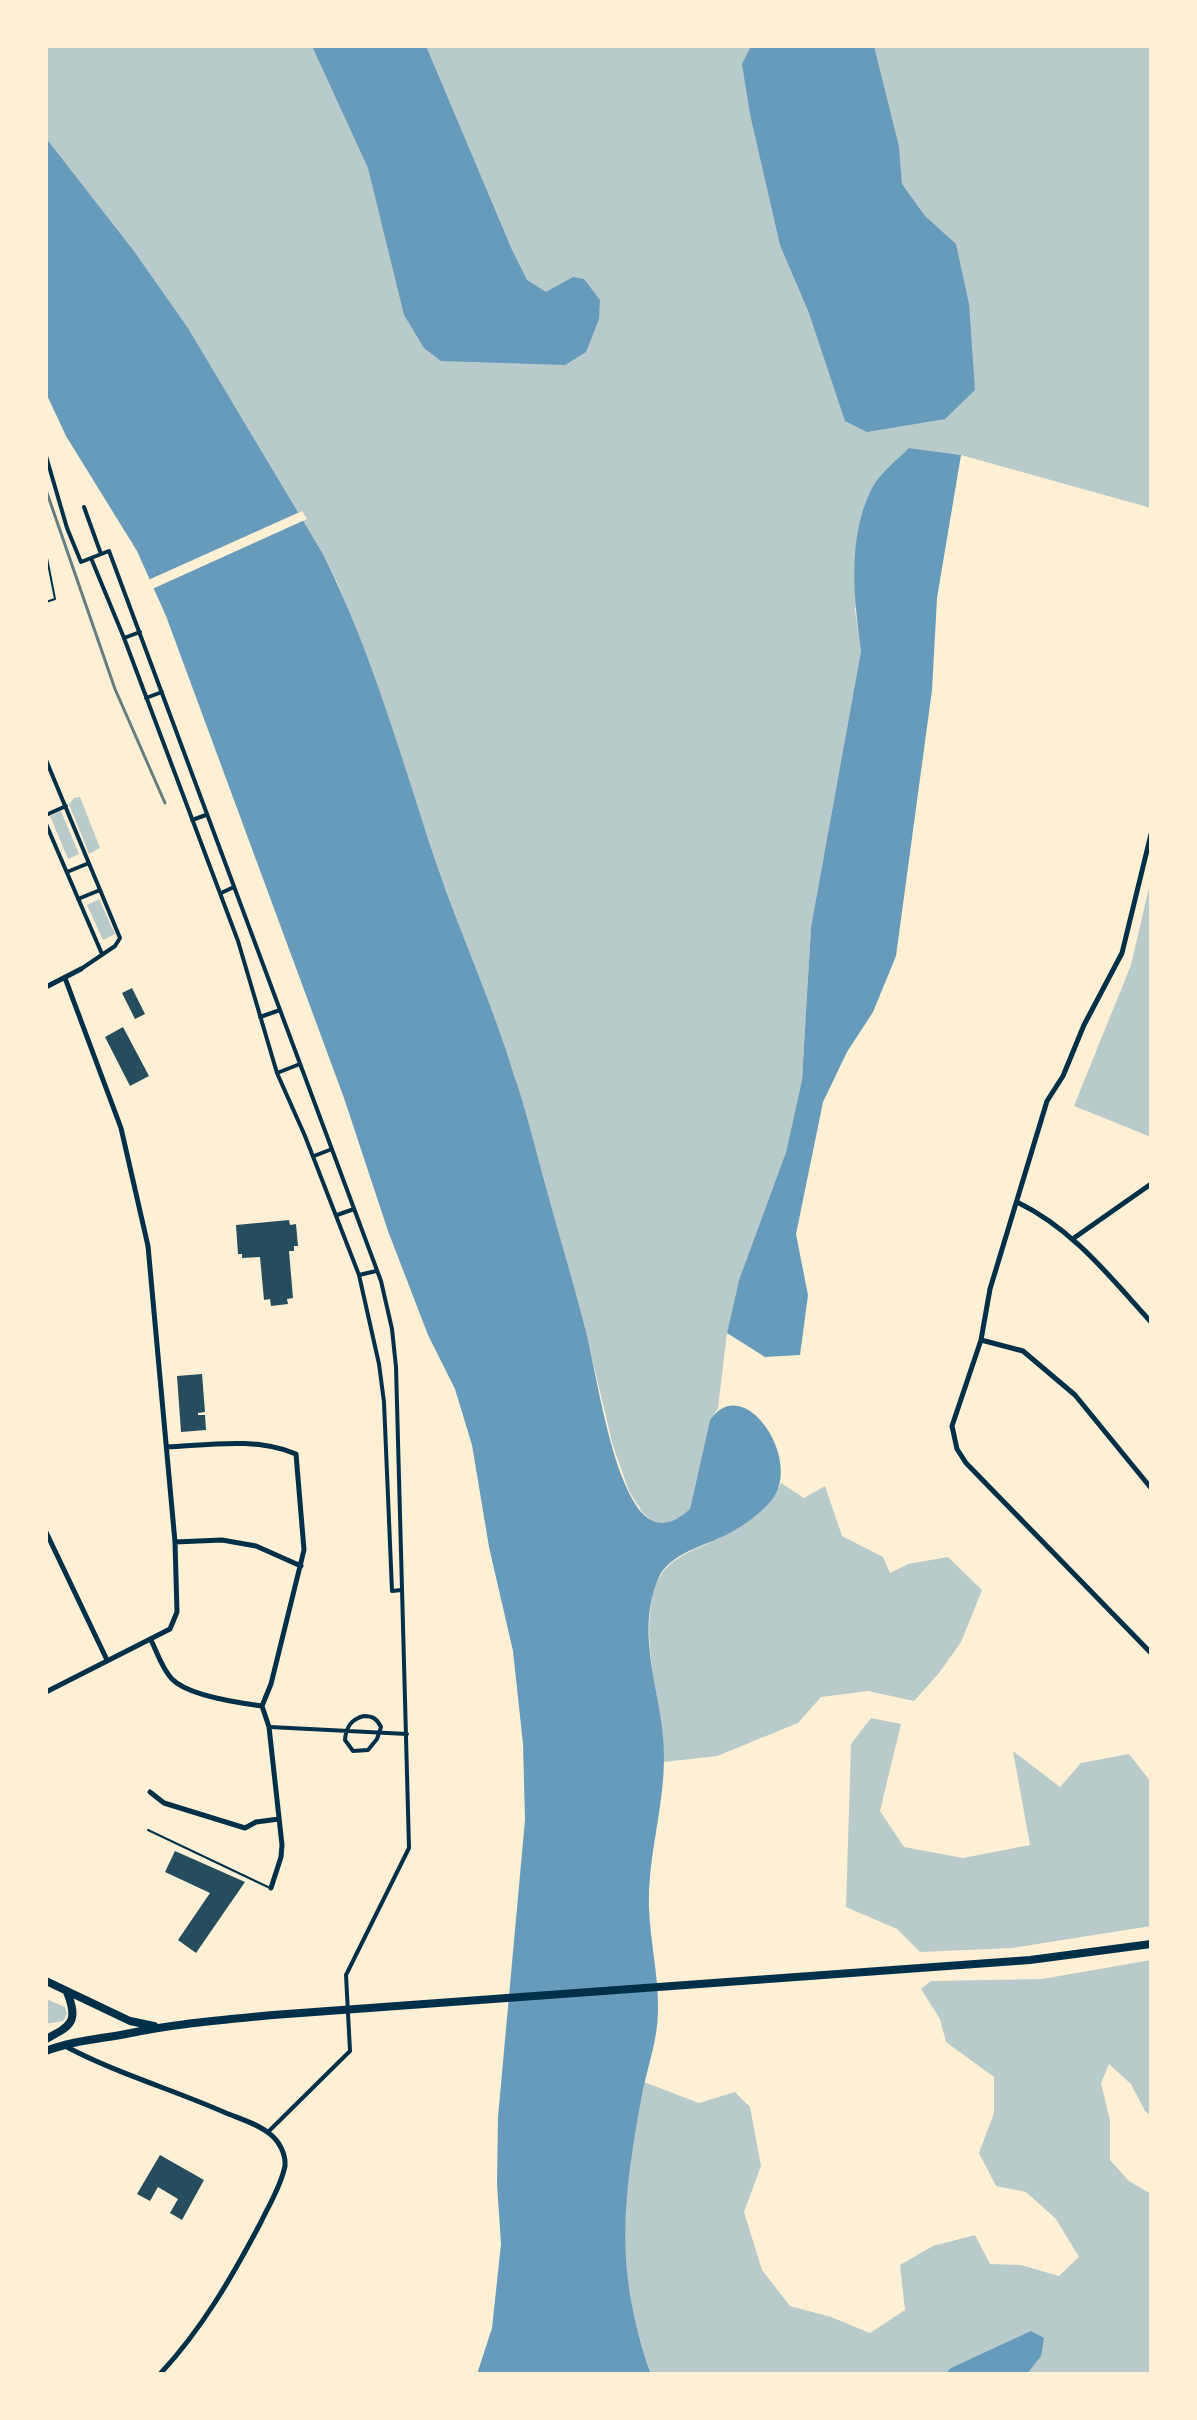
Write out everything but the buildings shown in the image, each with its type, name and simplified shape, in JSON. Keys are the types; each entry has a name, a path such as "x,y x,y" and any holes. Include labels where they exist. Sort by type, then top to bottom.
{"main road":[{"path":"46,2051 155,2026 1062,1957 1151,1944"},
{"path":"48,1984 130,2021 155,2026"},
{"path":"47,2037 66,2030 69,2025 72,2008 67,1992"},
{"path":"47,2037 62,2045"}],"street":[{"path":"46,456 67,528 81,562 109,551 381,1281 392,1329 396,1367 409,1848 346,1975 350,2051 268,2132"},
{"path":"84,507 101,554"},
{"path":"91,558 221,893 277,1073 314,1156 359,1275 384,1402 392,1591 401,1590"},
{"path":"124,638 140,632"},
{"path":"146,698 162,692"},
{"path":"46,760 120,938 115,946 81,969 46,987"},
{"path":"46,815 66,806"},
{"path":"192,820 206,815"},
{"path":"46,824 103,954"},
{"path":"1151,834 1122,953 1084,1025 1063,1076 1047,1101 990,1289 981,1340 952,1426 957,1449 966,1463 1151,1653"},
{"path":"67,872 89,863"},
{"path":"221,893 234,887"},
{"path":"78,899 100,890"},
{"path":"46,1692 170,1629 177,1612 175,1542 148,1246 121,1128 65,978"},
{"path":"260,1017 280,1010"},
{"path":"277,1073 300,1064"},
{"path":"314,1156 332,1149"},
{"path":"1074,1238 1148,1191 1151,1184"},
{"path":"1017,1202 1036,1211 1074,1238 1151,1322"},
{"path":"337,1215 354,1209"},
{"path":"359,1275 376,1271"},
{"path":"981,1340 1023,1351 1075,1395 1151,1488"},
{"path":"167,1447 228,1444 284,1449 296,1454 304,1533 301,1566 271,1684 262,1706 269,1727 281,1857 271,1888"},
{"path":"46,1532 107,1660"},
{"path":"175,1542 222,1540 256,1546 301,1566"},
{"path":"151,1640 171,1679 181,1686 262,1706"},
{"path":"371,1716 381,1727 368,1750 353,1751 345,1740 346,1731 358,1717 371,1716"},
{"path":"269,1727 407,1734"},
{"path":"150,1792 164,1803 245,1828 256,1822 279,1819"},
{"path":"62,2045 110,2069 181,2093 268,2132 278,2142 285,2158 285,2167 275,2193 241,2261 192,2338 160,2374"}],"lane":[{"path":"148,1830 271,1888"}],"path":[{"path":"46,553 55,599 46,602"}],"shaded area":[{"path":"46,46 1151,46 1151,508 961,455 909,448 855,609 861,651 811,927 802,1080 786,1152 739,1280 727,1333 718,1408 710,1420 690,1509 666,1524 653,1522 643,1513 629,1491 613,1446 586,1333 514,1074 339,586 188,328 134,251 46,138"},
{"path":"80,797 100,848 89,854 69,804"},
{"path":"61,811 79,854 68,859 50,816"},
{"path":"1151,879 1151,1137 1074,1106 1131,965"},
{"path":"99,899 115,934 103,940 87,905"},
{"path":"781,1483 804,1498 825,1486 842,1536 883,1557 890,1573 908,1564 948,1557 982,1590 961,1642 914,1701 868,1691 821,1697 798,1723 717,1756 664,1762 650,1643 649,1623 655,1587 670,1565 752,1518 766,1506"},
{"path":"871,1718 901,1724 880,1811 904,1847 963,1858 1030,1845 1013,1751 1060,1787 1081,1763 1129,1754 1151,1782 1151,1926 1012,1948 920,1952 897,1929 846,1907 851,1744"},
{"path":"1151,1960 1151,2116 1145,2111 1131,2084 1109,2064 1101,2083 1110,2121 1110,2160 1129,2181 1151,2194 1151,2374 651,2374 631,2307 624,2243 628,2174 644,2082 699,2103 735,2092 750,2107 761,2166 744,2212 762,2270 790,2306 831,2317 870,2333 905,2310 900,2265 933,2246 975,2235 990,2264 1021,2265 1059,2276 1079,2257 1056,2219 1026,2192 996,2186 979,2153 994,2113 994,2077 946,2042 940,2019 921,1989 931,1981 1042,1979"},
{"path":"46,1999 65,2007 67,2014 63,2021 46,2024"}],"water":[{"path":"312,46 426,46 527,280 546,292 573,277 584,279 600,300 599,319 586,352 565,365 441,361 424,348 404,315 368,168"},
{"path":"751,46 874,46 899,147 902,184 925,216 956,244 969,304 975,390 945,419 867,432 845,421 809,313 780,245 750,114 742,64"},
{"path":"46,138 134,251 188,328 323,554 341,591 519,1089 582,1318 608,1430 632,1498 643,1514 655,1522 673,1521 690,1509 710,1420 724,1408 739,1406 753,1413 776,1445 781,1465 780,1484 771,1501 740,1527 688,1551 670,1563 658,1579 651,1601 649,1646 664,1758 649,1890 658,2011 634,2137 625,2238 632,2303 651,2374 477,2374 492,2328 501,2244 497,2184 498,2117 525,1820 523,1744 513,1651 489,1547 472,1445 455,1389 428,1335 388,1231 344,1098 166,616 137,551 66,436 46,393"},
{"path":"909,448 961,455 937,598 932,690 896,956 873,1012 847,1052 823,1102 796,1234 808,1295 800,1355 765,1357 727,1333 739,1280 786,1152 802,1080 811,927 861,651 854,569 858,529 874,484"},
{"path":"1031,2331 1044,2338 1041,2356 1027,2374 945,2374 951,2368"}],"pier":[{"path":"302,511 307,519 150,590 146,581"}],"railway":[{"path":"46,490 115,689 165,803"}]}
